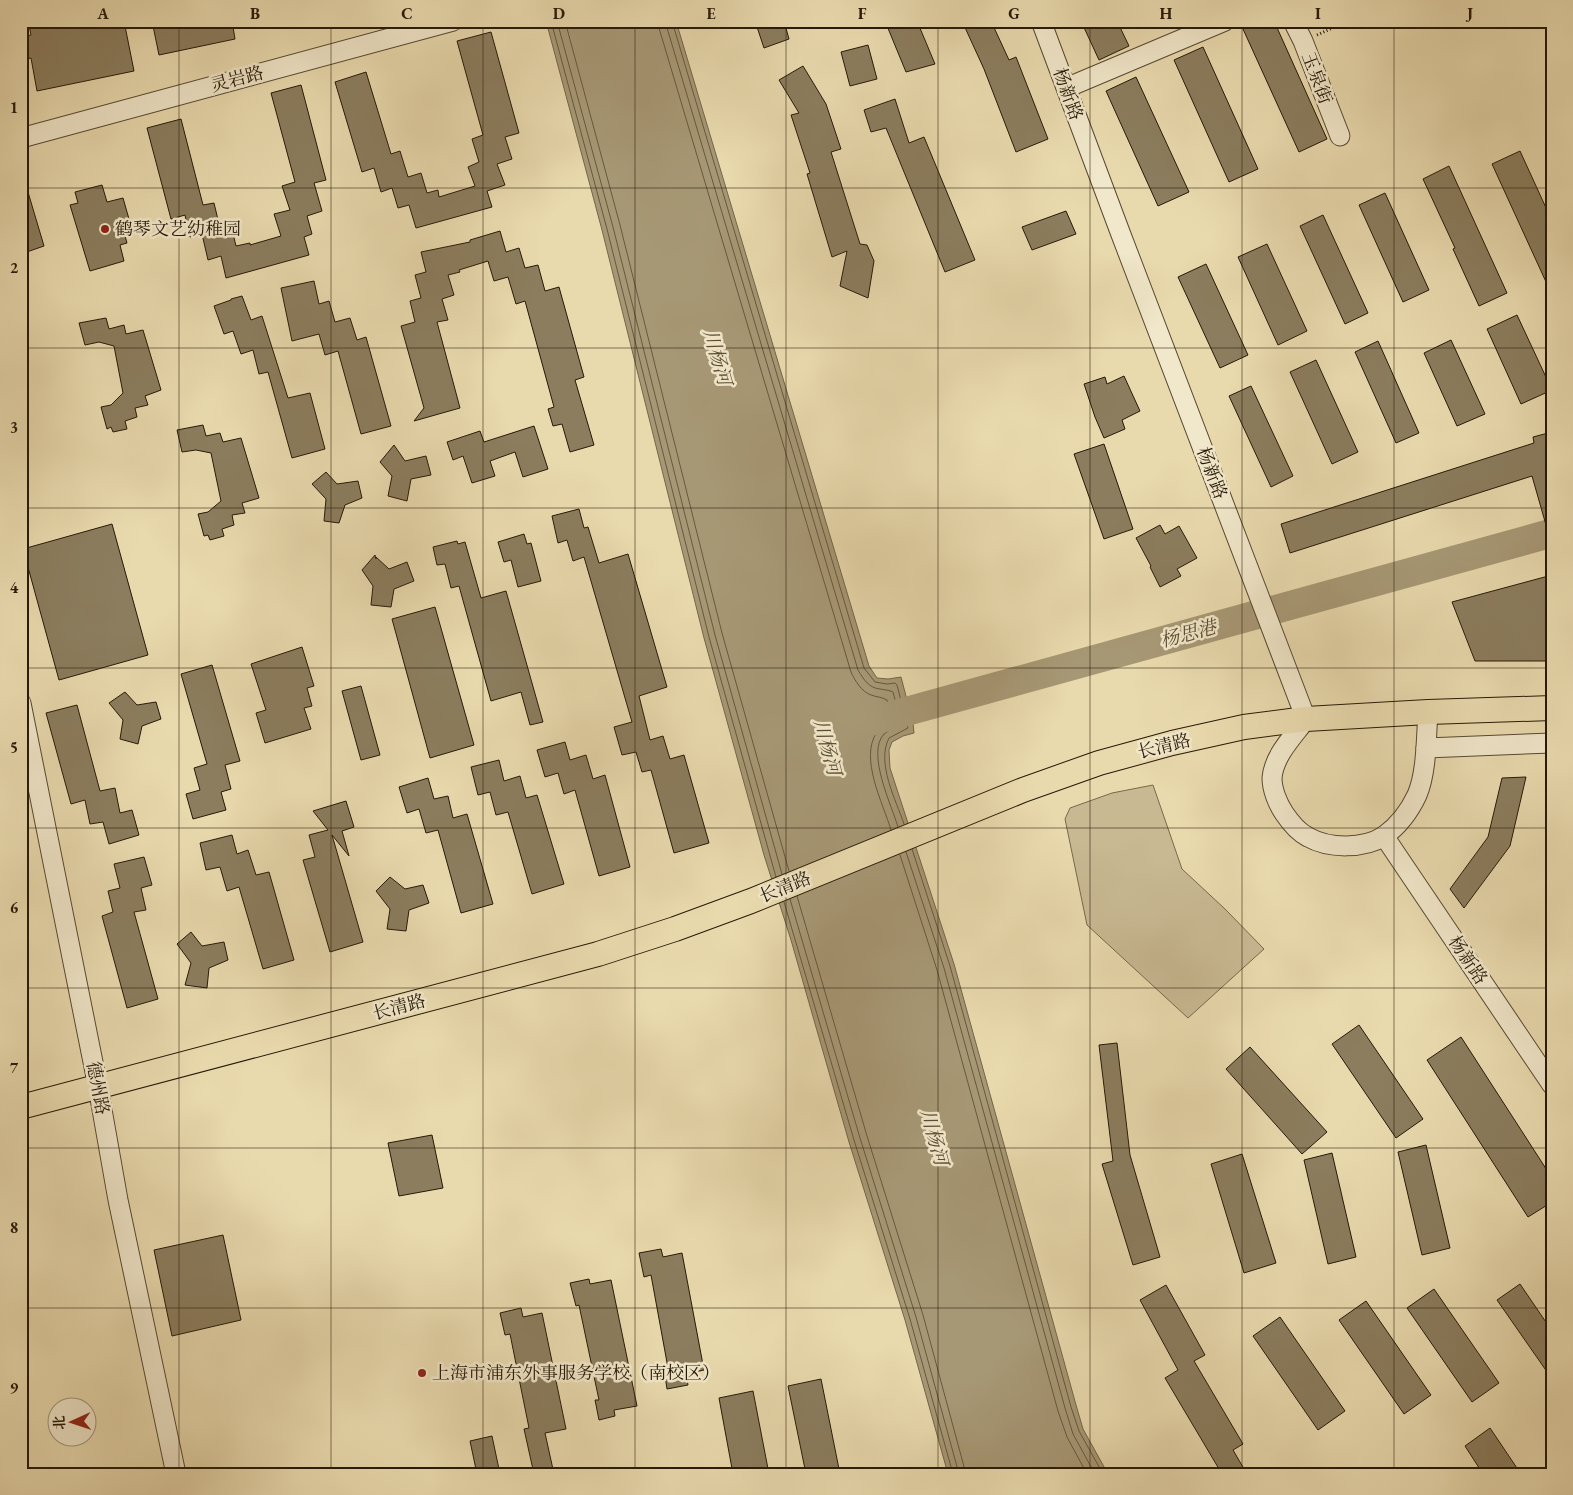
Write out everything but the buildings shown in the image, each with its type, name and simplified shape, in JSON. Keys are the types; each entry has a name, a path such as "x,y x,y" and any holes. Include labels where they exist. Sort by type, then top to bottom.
{"main road":[{"name":"长清路","path":"21,1107 598,954 675,929 751,901 1023,790 1099,763 1172,743 1244,727 1306,719 1428,712 1552,708"}],"street":[{"name":"灵岩路","path":"21,138 453,21"},
{"name":"杨新路","path":"1041,21 1306,719"},
{"path":"1066,88 1225,21"},
{"name":"玉泉街","path":"1293,21 1340,136"},
{"name":"德州路","path":"21,703 98,1087 118,1200 176,1474"},
{"path":"1306,719 1278,756 1272,778 1277,803 1290,822 1307,837 1333,846 1361,845 1384,836 1405,816 1418,793 1425,762 1428,712"},
{"path":"1426,748 1552,743"},
{"name":"杨新路","path":"1384,836 1552,1085"}],"path":[{"path":"1303,42 1348,21"}],"shaded area":[{"path":"1153,785 1182,869 1264,949 1188,1018 1087,925 1065,819 1070,808 1112,793"}],"water":[{"name":"川杨河","path":"546,21 676,21 869,666 877,678 901,677 914,733 892,742 889,750 890,768 954,964 1083,1429 1108,1474 948,1474 905,1320 849,1142 791,940 764,855 704,638 602,230"}],"waterway":[{"name":"杨思港","path":"872,721 1552,533"}],"place":[{"name":"鹤琴文艺幼稚园","path":"105,229"},
{"name":"上海市浦东外事服务学校（南校区）","path":"422,1373"}]}
